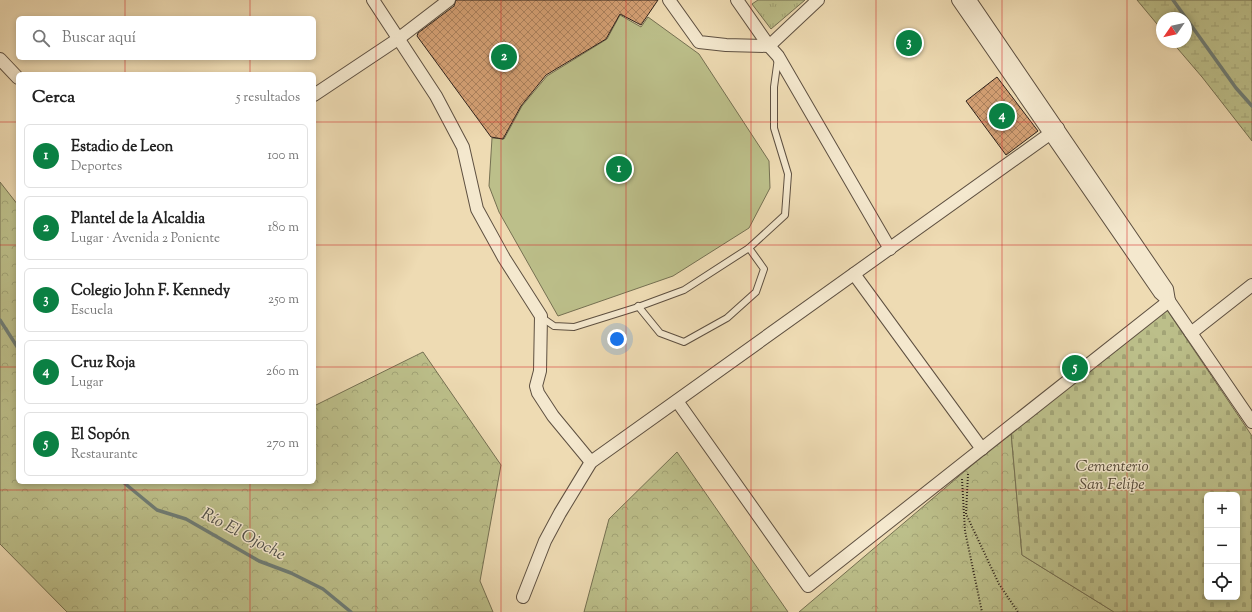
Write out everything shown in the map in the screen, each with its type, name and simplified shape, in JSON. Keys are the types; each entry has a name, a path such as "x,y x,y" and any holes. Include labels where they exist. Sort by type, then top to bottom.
{"street":[{"path":"373,0 436,96 463,147 477,209 504,258 541,316 540,371 536,386 538,393 553,416 591,462"},
{"path":"316,94 398,39 448,0"},
{"path":"669,0 699,42 726,45 769,46 818,0"},
{"path":"738,0 769,46 778,56 890,249"},
{"path":"958,0 1055,131"},
{"path":"970,0 1160,293 1169,301 1252,422"},
{"path":"0,59 16,76"},
{"path":"523,597 545,541 591,462 1055,131"},
{"path":"854,274 982,449"},
{"path":"1191,333 1252,285"},
{"path":"677,400 808,586 1169,301"}],"lane":[{"path":"541,316 554,326 574,327 684,290 749,248 785,215 788,174 774,128 774,87 778,56"},
{"path":"638,306 660,333 684,342 728,318 756,292 764,269 749,248"}],"path":[{"path":"965,463 965,531 982,612"},
{"path":"965,463 966,514 999,584 1018,612"}],"green space":[{"path":"758,0 805,0 771,29 752,4"},
{"path":"1137,0 1252,1 1252,141 1177,48 1192,48 1192,12 1156,12 1156,23"},
{"path":"620,15 641,27 648,17 699,54 769,161 770,188 749,228 673,276 558,316 499,212 489,186 492,138 504,139 522,106 547,76 607,39"},
{"path":"0,182 16,202 16,484 316,484 316,405 423,352 501,465 480,581 493,612 67,612 0,544"},
{"name":"Cementerio San Felipe","path":"1167,310 1252,436 1252,612 1114,612 1022,555 1011,432"},
{"path":"1011,432 1022,555 1114,612 799,612"},
{"path":"677,452 788,612 584,612 609,519"}],"building":[{"path":"456,0 658,0 641,25 620,14 606,39 546,75 521,106 503,139 491,137 417,36 418,33 454,6"},
{"path":"997,77 1038,131 1006,155 966,101"}],"waterway":[{"path":"1173,0 1236,88 1252,106"},
{"name":"Río El Ojoche","path":"0,320 16,345"},
{"name":"Río El Ojoche","path":"125,484 157,510 186,519 259,561 291,573 323,589 351,612"}],"place":[{"name":"Colegio John F. Kennedy","path":"909,43"},
{"name":"Plantel de la Alcaldia","path":"504,57"},
{"name":"Cruz Roja","path":"1002,116"},
{"name":"Estadio de Leon","path":"619,169"},
{"name":"El Sopón","path":"1075,368"}]}
